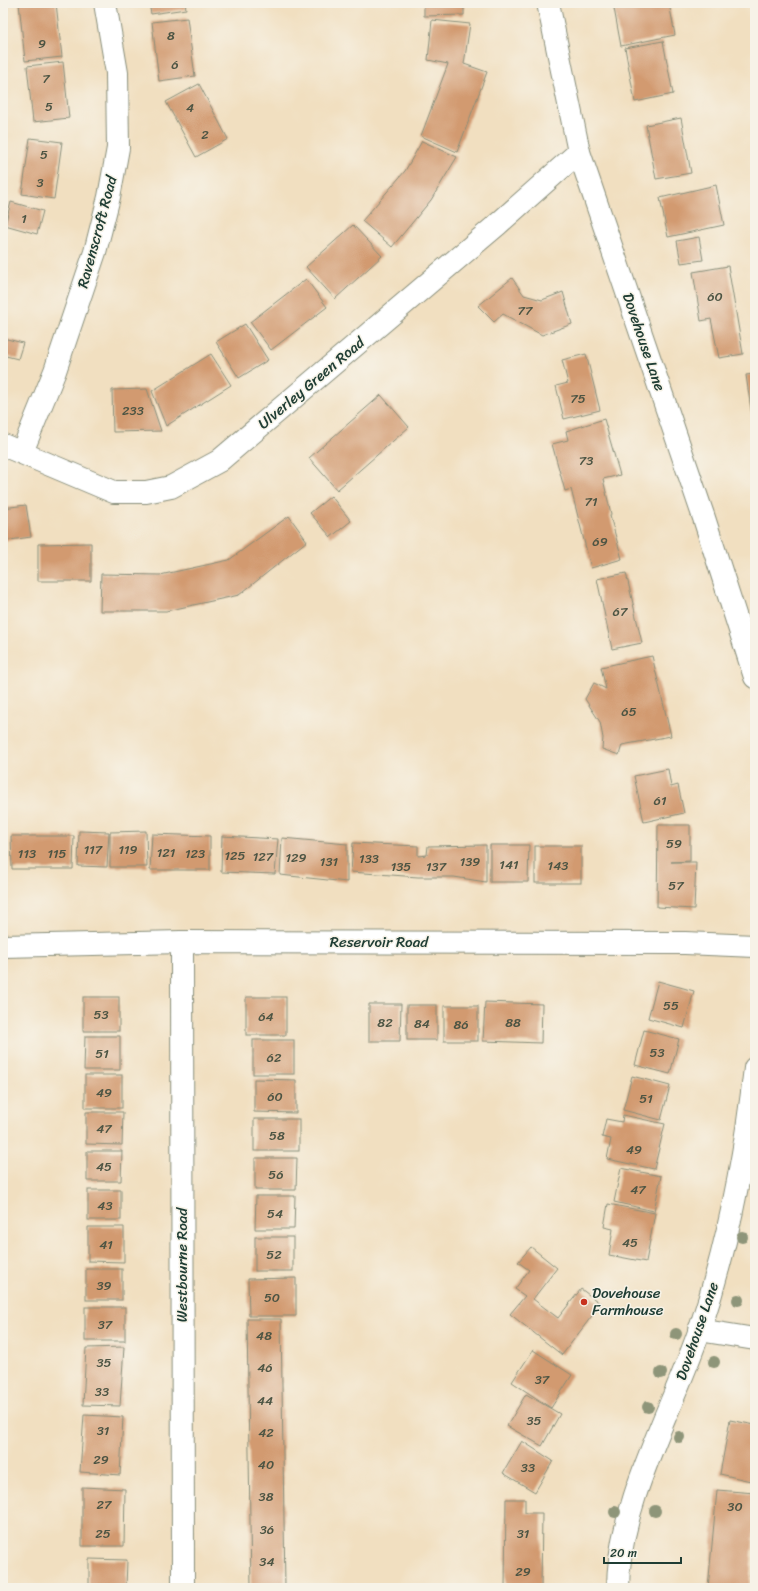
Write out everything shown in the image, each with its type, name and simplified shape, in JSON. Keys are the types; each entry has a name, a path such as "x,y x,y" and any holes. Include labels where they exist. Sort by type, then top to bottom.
{"street":[{"name":"Ravenscroft Road","path":"13,449 55,371 95,252 109,197 118,148 117,73 105,3"},
{"name":"Dovehouse Lane","path":"548,3 579,152 704,518 755,677"},
{"name":"Ulverley Green Road","path":"13,449 114,492 146,492 171,487 219,461 498,224 579,152"},
{"name":"Reservoir Road","path":"3,946 182,942 685,943 755,946"},
{"name":"Westbourne Road","path":"182,942 183,1588"},
{"name":"Dovehouse Lane","path":"618,1588 622,1550 636,1493 700,1330 722,1255 751,1106 755,1068"},
{"path":"700,1330 755,1339"}],"building":[{"path":"19,3 56,3 62,57 25,61"},
{"path":"149,3 185,3 186,9 151,14"},
{"path":"424,3 464,3 464,15 424,16"},
{"path":"613,3 669,3 675,35 621,46"},
{"path":"187,18 195,76 159,81 152,22"},
{"path":"432,20 470,24 464,64 487,72 457,152 421,136 448,64 428,60"},
{"path":"663,41 673,94 635,102 625,48"},
{"path":"63,62 69,118 33,122 27,66"},
{"path":"199,84 228,139 196,157 166,102"},
{"path":"681,118 691,173 656,179 646,125"},
{"path":"30,138 62,142 54,199 22,194"},
{"path":"422,141 457,157 431,200 392,247 362,221 405,171"},
{"path":"716,185 724,225 668,237 660,198"},
{"path":"11,202 43,211 37,234 5,225"},
{"path":"353,225 382,256 335,299 306,267"},
{"path":"699,237 703,260 681,263 677,241"},
{"path":"728,266 743,354 719,358 711,319 701,321 693,272"},
{"path":"512,278 524,295 542,300 563,292 572,324 542,335 503,314 494,322 478,306"},
{"path":"306,279 327,307 271,350 250,322"},
{"path":"245,324 268,360 239,378 216,342"},
{"path":"3,338 23,343 18,359 6,356 3,363"},
{"path":"211,354 231,385 166,426 152,391"},
{"path":"586,354 600,410 564,419 556,386 568,383 562,360"},
{"path":"755,374 755,430 754,430 746,375"},
{"path":"147,389 161,431 113,432 112,390"},
{"path":"381,395 409,427 337,490 309,458"},
{"path":"604,419 620,475 603,479 611,514 610,516 622,559 591,568 571,489 565,491 552,444 568,440 566,431"},
{"path":"331,496 351,521 331,537 310,513"},
{"path":"26,505 31,537 3,541 3,508"},
{"path":"289,516 307,541 239,595 166,611 100,611 101,574 160,575 229,560"},
{"path":"91,543 91,581 38,581 38,544"},
{"path":"626,573 642,643 612,649 597,579"},
{"path":"652,656 671,736 622,745 619,755 602,749 603,738 600,722 585,699 594,683 606,689 601,667"},
{"path":"668,769 671,787 678,785 684,813 644,822 634,776"},
{"path":"658,825 690,825 690,861 671,862 696,862 694,909 657,907"},
{"path":"79,831 109,832 107,867 78,866"},
{"path":"146,831 147,867 110,867 110,832"},
{"path":"152,834 210,836 210,870 150,870"},
{"path":"11,836 74,836 73,869 12,869"},
{"path":"222,836 278,839 275,874 221,872"},
{"path":"282,838 347,844 347,882 280,875"},
{"path":"353,843 418,846 418,856 427,855 428,846 486,845 486,882 454,877 418,877 351,872"},
{"path":"490,845 529,845 528,882 490,882"},
{"path":"535,846 581,846 581,883 535,883"},
{"path":"658,981 694,991 684,1028 648,1018"},
{"path":"83,997 119,997 119,1031 83,1031"},
{"path":"246,997 286,997 286,1035 246,1035"},
{"path":"485,1002 542,1004 541,1043 483,1041"},
{"path":"369,1004 401,1004 400,1041 369,1041"},
{"path":"407,1005 437,1005 437,1040 407,1040"},
{"path":"444,1006 478,1006 478,1041 444,1041"},
{"path":"644,1030 679,1039 670,1074 635,1065"},
{"path":"85,1036 120,1036 120,1070 84,1070"},
{"path":"253,1040 294,1040 294,1074 253,1074"},
{"path":"85,1075 122,1075 122,1108 85,1108"},
{"path":"632,1076 670,1086 661,1120 623,1110"},
{"path":"254,1079 296,1080 296,1113 254,1112"},
{"path":"86,1112 123,1112 122,1145 86,1144"},
{"path":"623,1115 665,1124 654,1169 607,1159 611,1139 602,1137 606,1119 622,1122"},
{"path":"254,1119 299,1119 299,1151 254,1151"},
{"path":"87,1151 122,1151 121,1181 87,1181"},
{"path":"255,1158 297,1158 296,1190 255,1190"},
{"path":"621,1168 661,1176 654,1211 614,1202"},
{"path":"88,1190 121,1190 121,1220 88,1220"},
{"path":"256,1196 295,1196 294,1229 255,1229"},
{"path":"608,1204 655,1213 646,1262 609,1255 613,1229 604,1227"},
{"path":"88,1227 124,1227 124,1262 88,1261"},
{"path":"255,1237 293,1237 293,1271 255,1271"},
{"name":"Dovehouse Farmhouse","path":"531,1247 557,1268 533,1299 558,1318 581,1289 601,1304 562,1355 510,1314 525,1296 515,1289 529,1270 518,1262"},
{"path":"86,1269 122,1269 122,1300 86,1300"},
{"path":"296,1278 296,1316 249,1316 248,1279"},
{"path":"85,1307 125,1307 125,1341 85,1341"},
{"path":"247,1319 281,1319 285,1588 251,1588"},
{"path":"124,1347 120,1406 83,1405 86,1348"},
{"path":"533,1350 572,1375 551,1408 512,1382"},
{"path":"526,1394 560,1414 542,1446 507,1426"},
{"path":"84,1415 123,1417 120,1475 80,1472"},
{"path":"730,1420 755,1425 755,1482 720,1474"},
{"path":"522,1441 553,1461 535,1492 503,1473"},
{"path":"82,1487 125,1489 124,1546 82,1546"},
{"path":"717,1490 755,1493 755,1519 749,1588 708,1588"},
{"path":"506,1499 525,1499 525,1513 542,1513 541,1588 505,1588"},
{"path":"89,1559 127,1560 126,1588 89,1588"}],"place":[{"name":"Dovehouse Farmhouse","path":"584,1302"}]}
